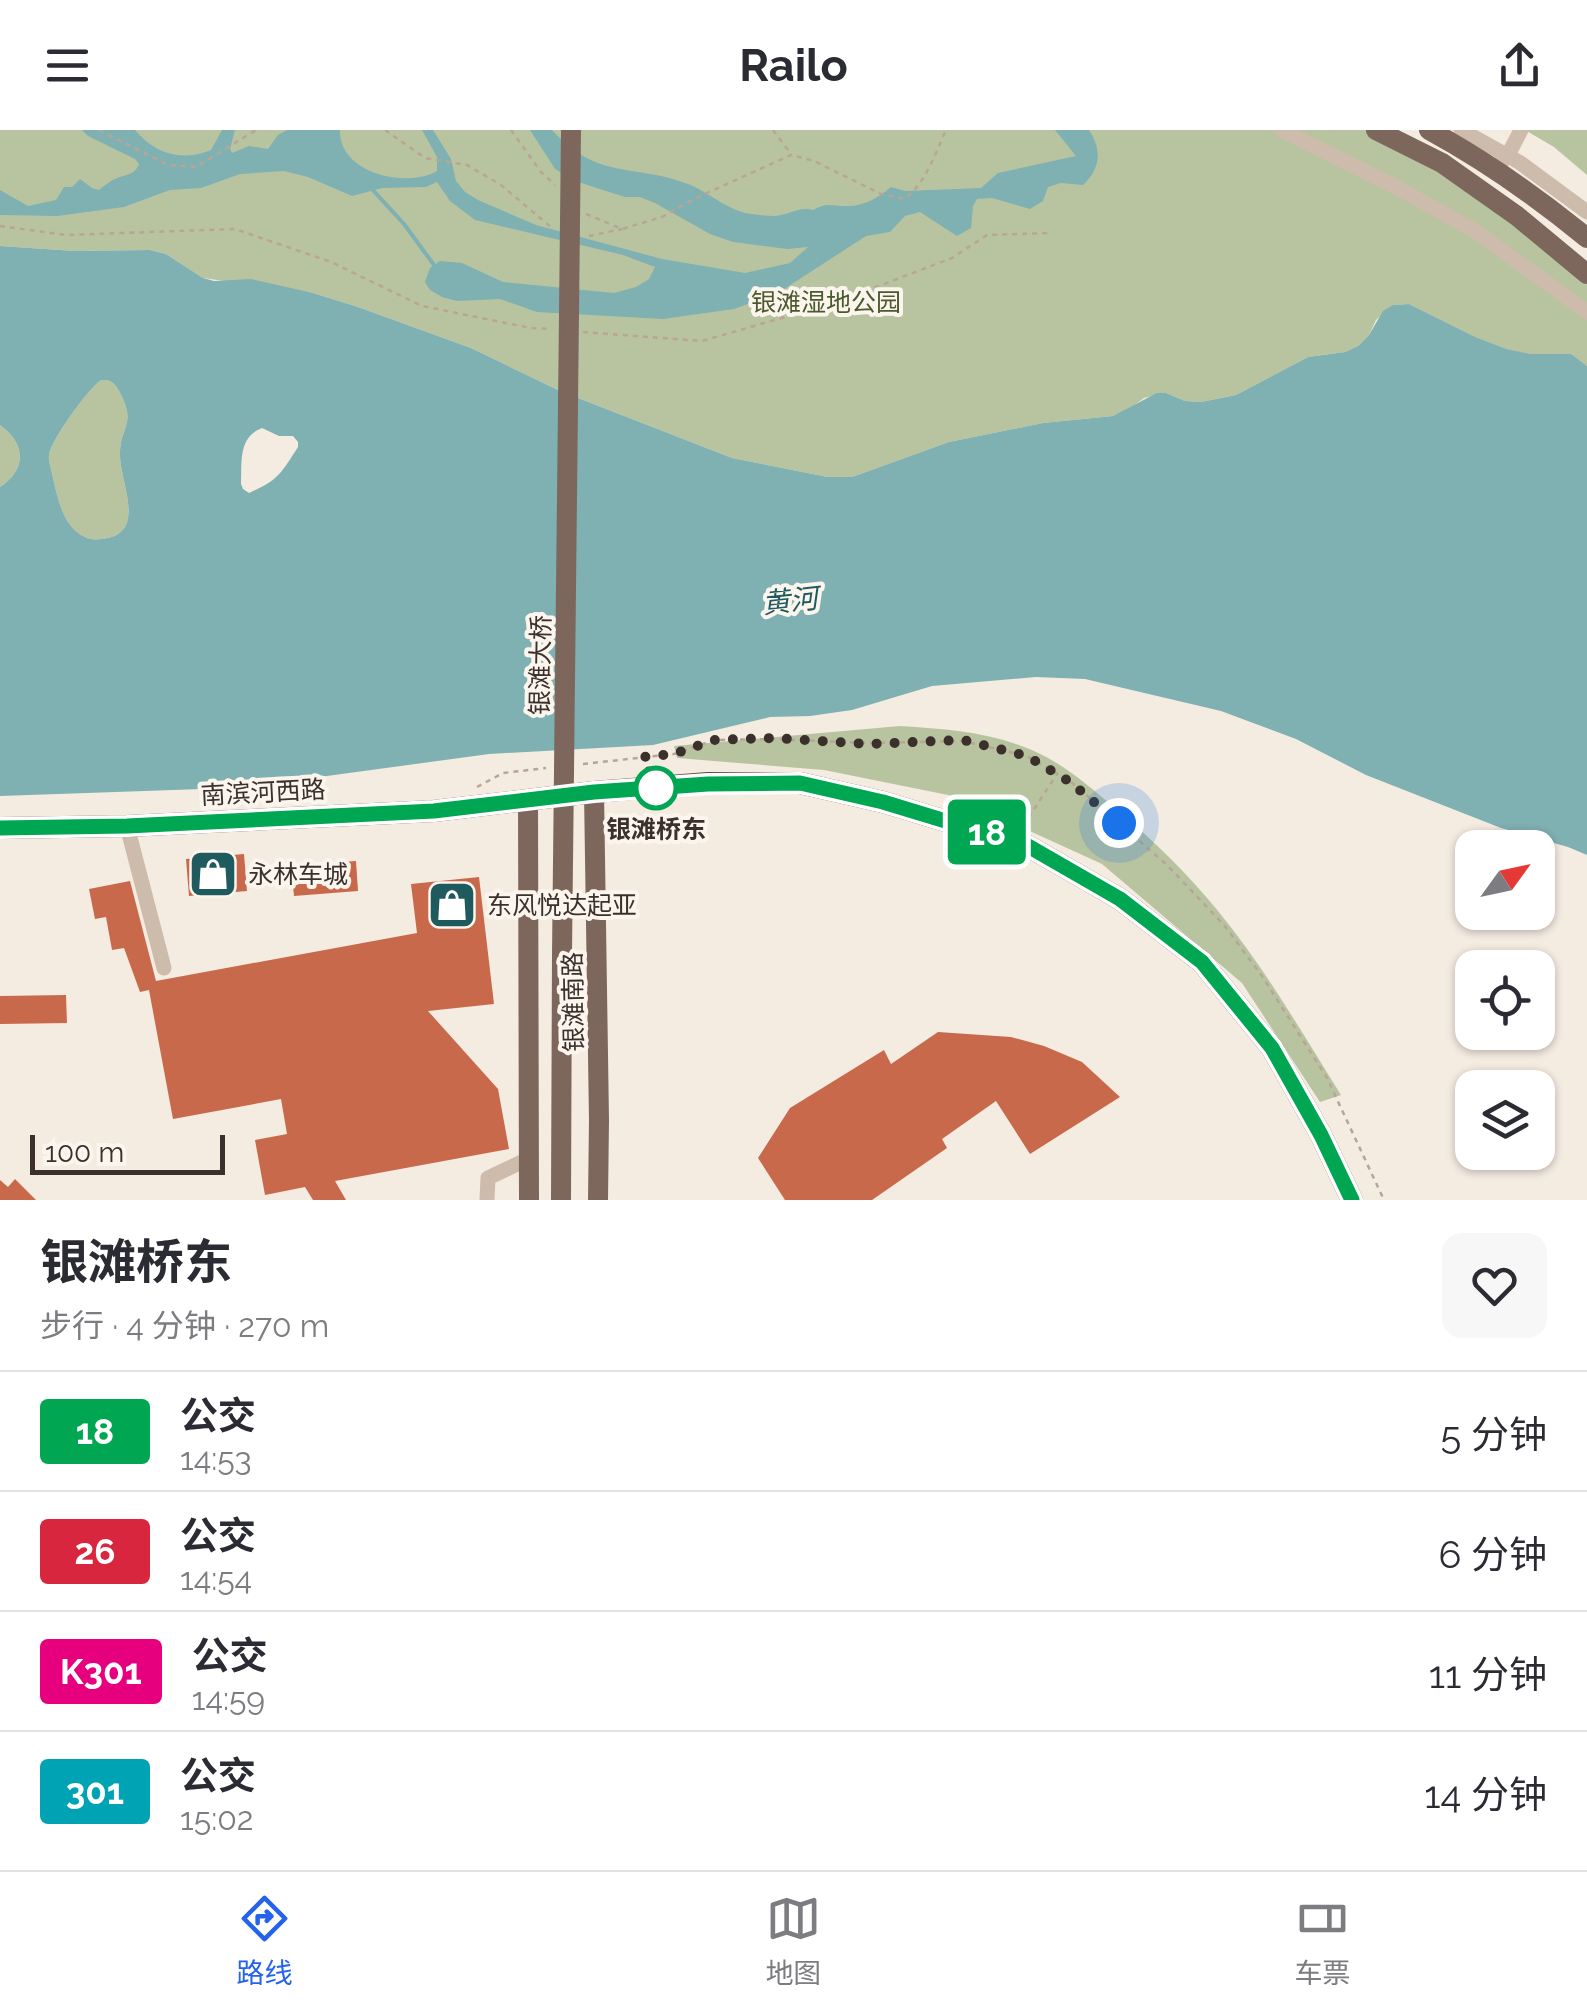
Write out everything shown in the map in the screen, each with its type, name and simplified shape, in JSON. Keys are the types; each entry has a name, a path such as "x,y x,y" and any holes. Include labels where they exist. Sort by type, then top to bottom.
{"highway":[{"path":"595,798 708,784 800,783 883,802 1028,846 1120,899 1202,962 1272,1048 1352,1200"},
{"path":"595,798 791,798 881,812 1021,858 1114,910 1191,969 1260,1054 1310,1139 1339,1200"},
{"name":"南滨河西路","path":"0,840 528,806 595,798"},
{"name":"南滨河西路","path":"0,828 129,831"}],"main road":[{"name":"银滩大桥","path":"562,1200 571,130"},
{"name":"银滩大桥","path":"574,1200 584,130"},
{"path":"1376,130 1442,163 1517,216 1587,274"},
{"path":"1429,130 1501,163 1587,238"},
{"name":"银滩南路","path":"595,798 598,1200"},
{"name":"银滩南路","path":"528,806 529,1200"}],"street":[{"path":"1282,130 1396,186 1474,231 1587,312"},
{"path":"1460,130 1501,163 1519,162 1587,212"},
{"path":"1501,163 1522,130"},
{"path":"129,831 164,968"},
{"path":"487,1200 488,1178 528,1159"}],"path":[{"path":"99,130 168,165 196,167 256,130"},
{"path":"385,130 425,158 467,165 501,185 551,228"},
{"path":"511,130 541,172 564,194"},
{"path":"773,130 792,156 814,162 881,194 904,199 911,195 946,130"},
{"path":"589,236 662,218 696,198 792,156"},
{"path":"576,205 588,216 622,229"},
{"path":"0,226 66,234 235,230 332,262 422,306 550,329"},
{"path":"569,331 702,341 836,302 952,258 987,235 1051,232"},
{"path":"581,764 674,754 714,740 773,738 868,744 963,740 1027,756 1070,782 1167,865 1224,926 1262,976 1326,1078 1384,1200"},
{"path":"469,792 503,773 548,768"},
{"path":"1014,840 1057,774"}],"green space":[{"name":"银滩湿地公园","path":"0,130 1376,130 1429,156 1587,276 1587,366 1570,354 1530,355 1507,349 1409,304 1393,305 1376,320 1358,346 1345,352 1308,357 1236,395 1201,402 1185,401 1166,393 1144,398 1113,416 1043,423 949,442 852,477 828,477 732,458 560,391 471,348 313,293 203,278 166,254 150,250 0,246"},
{"path":"1525,130 1587,130 1587,175 1554,147"},
{"path":"101,380 115,385 127,411 120,457 128,516 119,533 94,539 71,527 57,495 49,458 63,427"},
{"path":"0,425 15,440 20,456 15,472 0,487"},
{"path":"900,726 968,732 1018,745 1056,763 1106,800 1169,857 1218,911 1267,978 1341,1095 1320,1102 1242,983 1102,864 953,796 824,770 677,758 674,746"}],"water":[{"path":"82,130 135,130 160,150 189,155 211,150 222,130 235,130 232,153 249,146 268,149 287,130 340,130 342,145 362,167 408,178 437,171 437,157 422,130 433,130 451,159 456,181 478,200 536,225 662,259 745,273 790,263 808,247 787,249 733,242 640,197 625,197 575,181 555,169 530,130 552,130 569,146 601,164 668,178 696,187 734,209 769,216 825,205 858,205 891,187 905,191 981,188 998,173 1076,156 1055,130 1089,130 1098,159 1083,185 1061,183 1048,187 1043,201 1030,209 992,198 977,199 971,228 957,236 920,212 905,216 890,232 866,236 778,293 734,309 663,319 537,312 500,299 457,301 430,290 425,282 430,268 440,261 462,263 503,282 614,293 649,279 655,267 623,255 475,220 450,201 437,182 426,187 382,188 352,196 284,171 240,174 201,188 170,190 124,207 57,216 0,215 0,190 28,206 56,200 64,187 72,187 80,179 99,190 137,168 135,159"},
{"name":"黄河","path":"0,246 150,250 166,254 214,281 251,279 313,293 471,348 560,391 732,458 828,477 852,477 949,442 1043,423 1113,416 1157,393 1201,402 1236,395 1308,357 1345,352 1358,346 1383,311 1393,305 1409,304 1507,349 1530,354 1571,354 1587,366 1587,855 1555,843 1555,830 1501,828 1366,775 1296,739 1221,711 1085,679 1036,677 932,686 852,710 770,717 653,745 489,754 202,789 0,796 0,487 15,472 20,456 9,432 0,425","holes":["101,380 110,381 127,411 120,457 128,516 119,533 94,539 71,527 57,495 49,458 63,427 88,393","262,428 279,436 293,436 298,447 278,475 249,493 241,484 245,444"]}],"building":[{"path":"244,854 247,891 189,896 186,859"},
{"path":"356,861 358,891 294,896 291,866"},
{"path":"479,877 494,1004 428,1011 498,1089 509,1149 335,1181 346,1200 313,1200 305,1187 265,1195 255,1140 287,1134 281,1099 173,1119 149,990 140,992 124,948 112,950 106,917 95,919 89,889 130,881 156,981 417,933 411,884"},
{"path":"66,995 67,1023 0,1024 0,996"},
{"path":"938,1032 1011,1037 1044,1046 1082,1062 1120,1097 1030,1154 996,1101 942,1139 947,1148 872,1200 785,1200 758,1158 790,1108 884,1050 891,1064"},
{"path":"15,1179 36,1200 0,1200 0,1180 8,1187"}],"waterway":[{"path":"371,188 434,265"}],"bus line":[{"name":"18","path":"0,828 434,811 594,792 708,784 800,783 883,802 1028,846 1120,899 1202,962 1272,1048 1352,1200"}],"place":[{"name":"银滩桥东","path":"656,788"},
{"name":"永林车城","path":"213,874"},
{"name":"东风悦达起亚","path":"452,905"}],"route":[{"path":"656,788 643,757 674,754 714,740 773,738 868,744 963,740 1027,756 1070,782 1119,823"}]}
